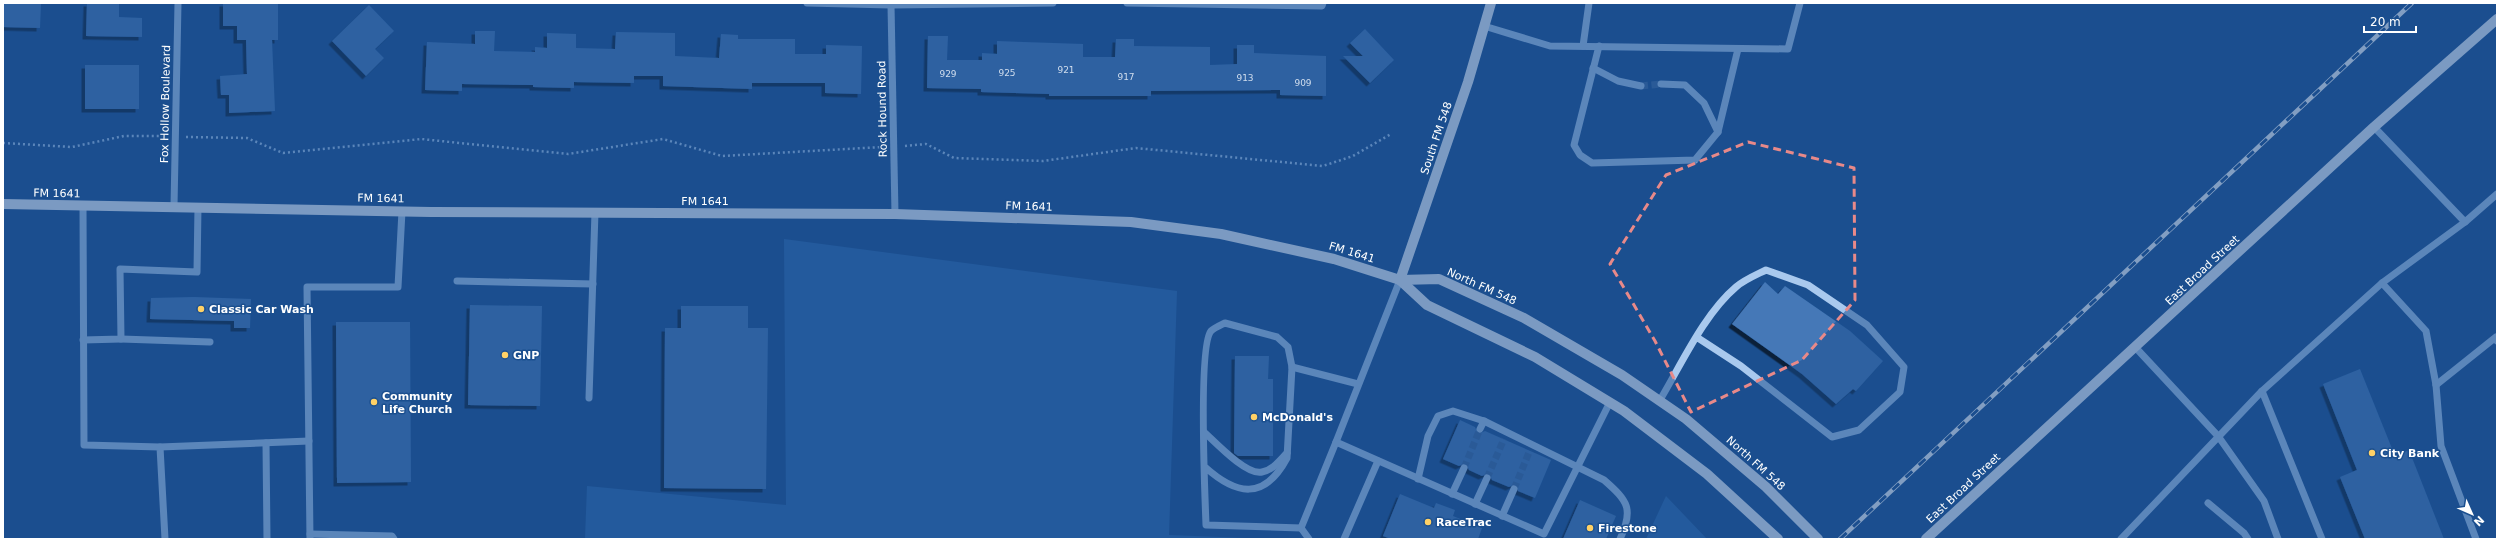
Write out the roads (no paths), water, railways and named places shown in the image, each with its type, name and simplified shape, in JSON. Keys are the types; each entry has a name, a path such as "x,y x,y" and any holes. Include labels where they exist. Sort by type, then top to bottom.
{"main road":[{"name":"South FM 548","path":"1400,280 1491,3"},
{"name":"East Broad Street","path":"1926,539 2032,439 2136,348 2374,127 2497,19"},
{"name":"FM 1641","path":"3,204 198,206 402,211 894,214 1069,219 1178,227 1312,253 1400,280"},
{"name":"North FM 548","path":"1400,280 1439,279 1524,318 1591,356 1660,400 1742,464 1818,539"},
{"path":"1400,280 1427,305 1535,357 1610,402 1678,450 1728,492 1778,539"}],"street":[{"name":"Fox Hollow Boulevard","path":"174,206 178,3"},
{"path":"807,3 891,5 1054,3"},
{"path":"1127,3 1322,4"},
{"path":"1583,46 1589,3"},
{"path":"1484,26 1550,46 1788,49 1800,3"},
{"name":"Rock Hound Road","path":"891,5 894,214"},
{"path":"1599,46 1574,145 1580,155 1592,163 1696,160 1718,132 1738,49"},
{"path":"1593,68 1618,81 1641,86"},
{"path":"1661,84 1685,85 1704,103 1718,132"},
{"path":"2374,127 2464,222"},
{"path":"2120,539 2262,391 2382,283 2464,222 2497,194"},
{"path":"83,205 84,445 160,447 309,441"},
{"path":"121,339 120,269 197,272 198,206"},
{"path":"394,539 392,536 310,536 307,287 398,287 402,211"},
{"path":"589,398 595,212"},
{"path":"1660,400 1713,313 1737,286 1766,270 1808,285 1867,325 1904,367 1900,392 1859,430 1832,437 1741,366 1698,338"},
{"path":"1301,528 1400,280"},
{"path":"457,281 593,284"},
{"path":"2382,283 2426,331 2436,385 2441,446 2476,539"},
{"path":"1205,467 1220,481 1234,488 1245,490 1258,487 1269,481 1280,471 1287,458 1292,367 1288,347 1277,337 1225,323 1211,331 1205,346 1204,432 1206,525 1301,528"},
{"path":"2436,385 2497,338"},
{"path":"83,340 121,339 210,342"},
{"path":"2136,348 2218,436 2264,501 2278,539"},
{"path":"1292,367 1358,384"},
{"path":"2262,391 2322,539"},
{"path":"1336,442 1502,516 1542,537 1610,402"},
{"path":"1418,479 1428,436 1438,416 1453,412 1484,421 1506,435 1578,466 1604,480 1620,494 1629,513 1628,522 1620,539"},
{"path":"1480,429 1484,421"},
{"path":"1204,432 1246,468 1254,472 1263,472 1275,466 1287,453"},
{"path":"266,442 267,539"},
{"path":"160,447 165,539"},
{"path":"1344,539 1378,461"},
{"path":"1452,494 1464,468"},
{"path":"1475,504 1487,478"},
{"path":"1502,516 1514,489"},
{"path":"2208,503 2244,533 2248,539"},
{"path":"1301,528 1309,539"}],"tunnel":[{"path":"1641,86 1661,84"},
{"path":"1464,468 1480,429"},
{"path":"1487,478 1504,439"},
{"path":"1514,489 1530,450"}],"railway":[{"path":"1840,539 2412,3"}],"place":[{"name":"Classic Car Wash","path":"201,309"},
{"name":"GNP","path":"505,355"},
{"name":"Community Life Church","path":"374,402"},
{"name":"McDonald's","path":"1254,417"},
{"name":"City Bank","path":"2372,453"},
{"name":"RaceTrac","path":"1428,522"},
{"name":"Firestone","path":"1590,528"}]}
